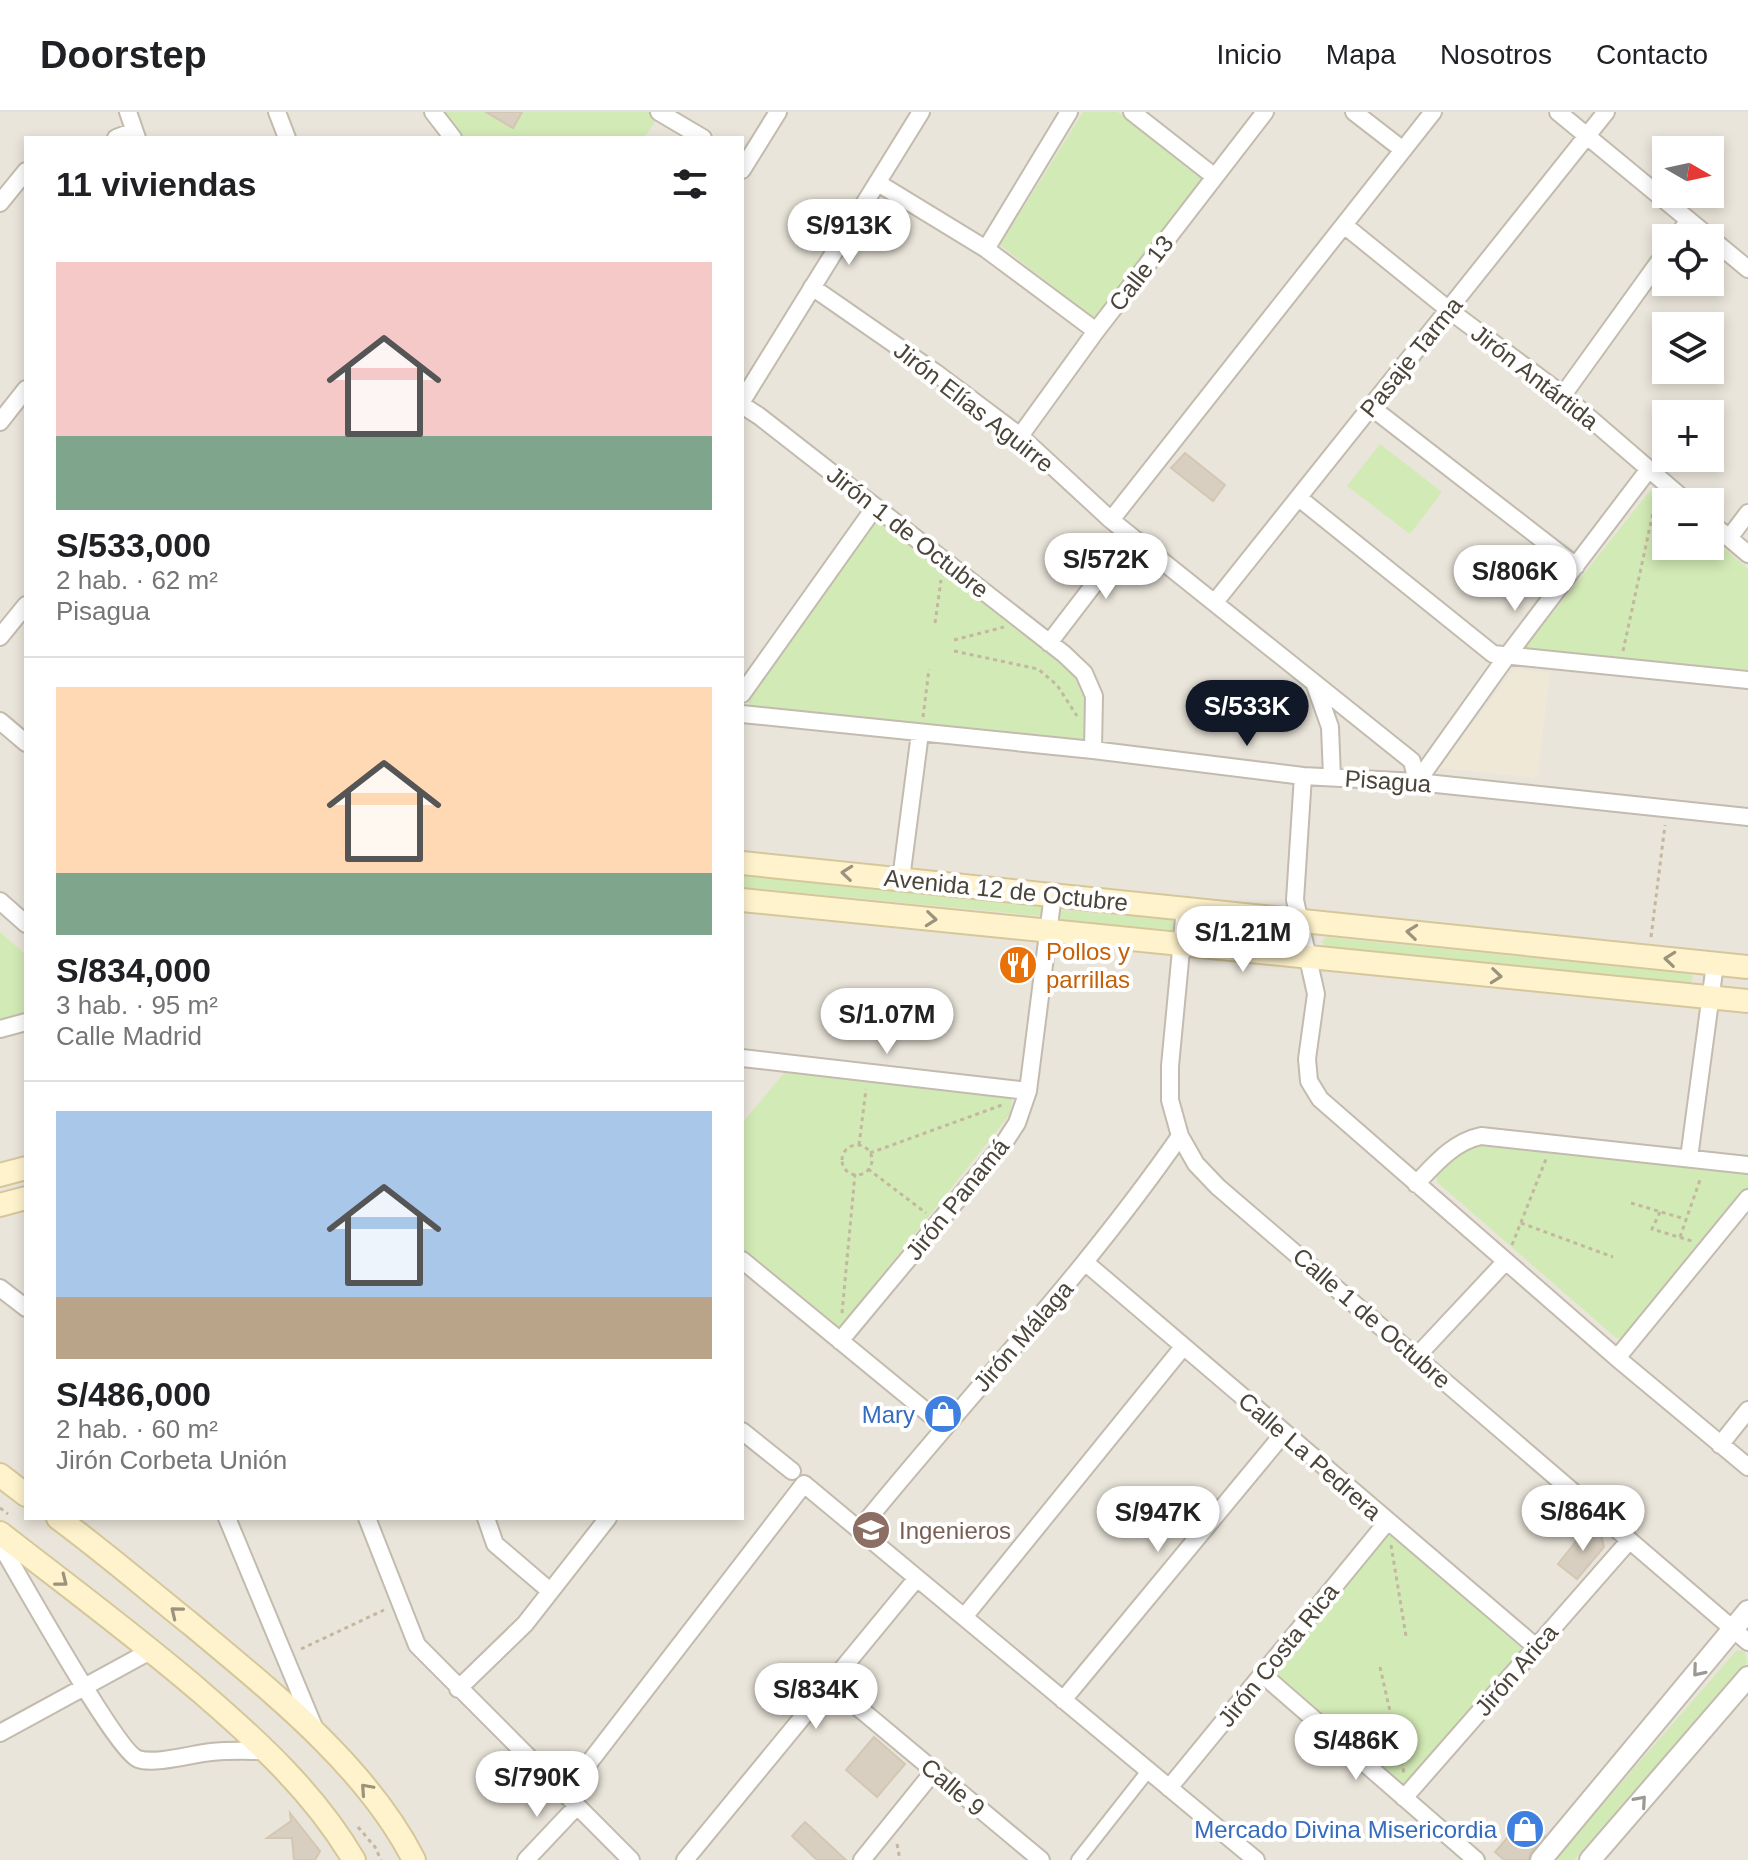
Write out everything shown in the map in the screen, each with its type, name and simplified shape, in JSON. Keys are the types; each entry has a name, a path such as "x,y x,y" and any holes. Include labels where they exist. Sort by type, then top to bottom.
{"main road":[{"name":"Avenida 12 de Octubre","path":"744,863 1748,967"},
{"name":"Avenida 12 de Octubre","path":"744,900 1748,1001"},
{"path":"0,1175 24,1169"},
{"path":"0,1205 24,1199"},
{"path":"0,1475 24,1493"},
{"path":"60,1520 241,1666 318,1736 375,1799 415,1858"},
{"path":"0,1533 152,1650 266,1751 318,1806 354,1860"}],"street":[{"path":"128,112 136,135"},
{"path":"277,112 286,136"},
{"path":"433,112 451,136"},
{"path":"659,112 700,136"},
{"path":"744,163 778,112"},
{"path":"744,400 921,112"},
{"path":"986,249 1069,112"},
{"path":"1132,112 1215,177"},
{"name":"Calle 13","path":"1020,436 1096,331 1265,112"},
{"path":"1354,112 1403,150"},
{"path":"1111,520 1433,112"},
{"path":"1558,112 1748,269"},
{"name":"Pasaje Tarma","path":"1215,602 1606,112"},
{"path":"0,181 24,172"},
{"path":"0,203 24,173"},
{"path":"878,183 986,249 1096,331"},
{"path":"1686,224 1689,220"},
{"name":"Jirón Antártida","path":"1344,225 1449,310 1563,395 1671,488"},
{"path":"1563,395 1652,271"},
{"name":"Jirón Elías Aguirre","path":"812,287 1020,436 1111,520 1412,761 1417,782"},
{"path":"0,422 24,392"},
{"name":"Jirón 1 de Octubre","path":"744,405 1084,673 1094,696 1092,744"},
{"path":"1371,407 1576,566"},
{"path":"1417,782 1576,566 1655,474"},
{"path":"1299,498 1493,654 1748,680"},
{"path":"744,691 875,507"},
{"path":"1729,538 1748,513"},
{"path":"1724,534 1748,554"},
{"path":"1049,643 1131,536"},
{"path":"0,637 24,607"},
{"path":"1314,683 1330,727 1332,777"},
{"name":"Pisagua","path":"744,714 920,733 1092,744 1303,776 1417,782 1748,817"},
{"path":"0,721 24,741"},
{"path":"901,879 920,733"},
{"path":"1303,776 1295,900 1316,994 1307,1059 1309,1081 1320,1099 1617,1358 1748,1467"},
{"name":"Jirón Panamá","path":"840,1341 1002,1146 1017,1123 1027,1093 1053,894"},
{"path":"0,901 24,922"},
{"name":"Calle 1 de Octubre","path":"1185,908 1170,1066 1170,1100 1180,1136 1196,1164 1218,1187 1740,1636"},
{"path":"1698,1159 1715,964"},
{"path":"0,1029 24,1023"},
{"path":"744,1058 1027,1093"},
{"name":"Jirón Málaga","path":"859,1530 944,1426 1086,1263 1180,1136"},
{"path":"1416,1184 1443,1156 1467,1139 1481,1136 1748,1165"},
{"path":"1617,1358 1748,1198"},
{"path":"1417,1356 1506,1261"},
{"path":"744,1262 944,1426"},
{"name":"Calle La Pedrera","path":"1086,1263 1536,1647"},
{"path":"0,1288 24,1306"},
{"path":"964,1617 1183,1347"},
{"path":"1720,1445 1748,1410"},
{"path":"744,1433 1256,1860"},
{"path":"1063,1700 1284,1433"},
{"path":"526,1860 798,1478"},
{"path":"228,1520 318,1736"},
{"path":"368,1520 417,1645 631,1860"},
{"path":"487,1520 495,1544 550,1591"},
{"path":"458,1689 525,1624 606,1520"},
{"name":"Jirón Costa Rica","path":"1169,1788 1387,1522"},
{"name":"Jirón Arica","path":"1404,1798 1629,1541"},
{"path":"0,1544 85,1688 126,1750 138,1759 214,1751 266,1751"},
{"path":"685,1860 917,1578"},
{"path":"1541,1860 1740,1636 1748,1611"},
{"path":"0,1733 152,1650"},
{"path":"1262,1674 1476,1860"},
{"path":"1590,1860 1748,1677"},
{"name":"Calle 9","path":"829,1683 1041,1860"},
{"path":"862,1860 934,1771"},
{"path":"1078,1860 1148,1771"}],"path":[{"path":"1620,667 1655,474"},
{"path":"935,623 944,561"},
{"path":"954,640 1022,622"},
{"path":"954,651 1038,669 1057,685 1092,744"},
{"path":"920,733 929,669"},
{"path":"1648,956 1667,809"},
{"path":"859,1145 868,1074"},
{"path":"870,1153 1027,1093"},
{"path":"1506,1261 1551,1144"},
{"path":"859,1145 870,1153 871,1162 868,1169 855,1174 846,1170 842,1156 848,1148 859,1145"},
{"path":"1680,1237 1698,1159"},
{"path":"868,1169 938,1223"},
{"path":"840,1341 855,1174"},
{"path":"1631,1203 1686,1220"},
{"path":"1660,1212 1652,1229 1709,1246"},
{"path":"1521,1223 1613,1257"},
{"path":"1387,1522 1406,1636"},
{"path":"285,1657 398,1603"},
{"path":"1380,1667 1405,1777 1404,1798"}],"shaded area":[{"path":"0,112 1748,112 1748,1860 0,1860"},
{"path":"1514,669 1550,673 1537,778 1439,768"}],"green space":[{"path":"443,112 649,112 658,117 645,136 461,136"},
{"path":"1083,112 1118,112 1203,178 1097,321 1000,245"},
{"path":"1380,444 1442,492 1410,534 1347,486"},
{"path":"1652,488 1652,560 1724,560 1724,548 1748,569 1748,670 1524,649"},
{"path":"878,518 1078,675 1088,697 1088,733 1078,743 752,706 745,699"},
{"path":"744,874 1042,906 1045,910 1040,916 744,887"},
{"path":"1062,910 1172,920 1177,924 1173,930 1063,921 1057,915"},
{"path":"1195,923 1292,933 1294,941 1191,932"},
{"path":"0,932 24,953 24,1012 0,1021"},
{"path":"1326,937 1691,974 1693,978 1690,983 1325,946 1322,942"},
{"path":"785,1072 1005,1095 1012,1100 1010,1114 840,1328 744,1251 744,1121"},
{"path":"1490,1143 1748,1169 1748,1187 1625,1341 1615,1337 1437,1182 1436,1172 1454,1156 1466,1149"},
{"path":"1389,1528 1526,1645 1405,1785 1273,1673"},
{"path":"1737,1650 1745,1652 1747,1663 1574,1860 1554,1860"}],"building":[{"path":"486,112 522,112 513,128"},
{"path":"1185,453 1225,485 1213,501 1171,468"},
{"path":"1589,1525 1602,1538 1604,1547 1577,1579 1558,1564"},
{"path":"874,1737 905,1764 877,1797 846,1770"},
{"path":"290,1813 320,1851 315,1860 294,1860 292,1838 267,1838 291,1821"},
{"name":"Mercado Divina Misericordia","path":"1524,1819 1544,1836 1528,1860 1504,1860 1495,1852"},
{"path":"805,1822 846,1860 817,1860 792,1836"}],"place":[{"name":"Pollos y parrillas","path":"1018,965"},
{"name":"Mary","path":"943,1414"},
{"name":"Ingenieros","path":"871,1530"},
{"name":"Mercado Divina Misericordia","path":"1525,1829"}]}
